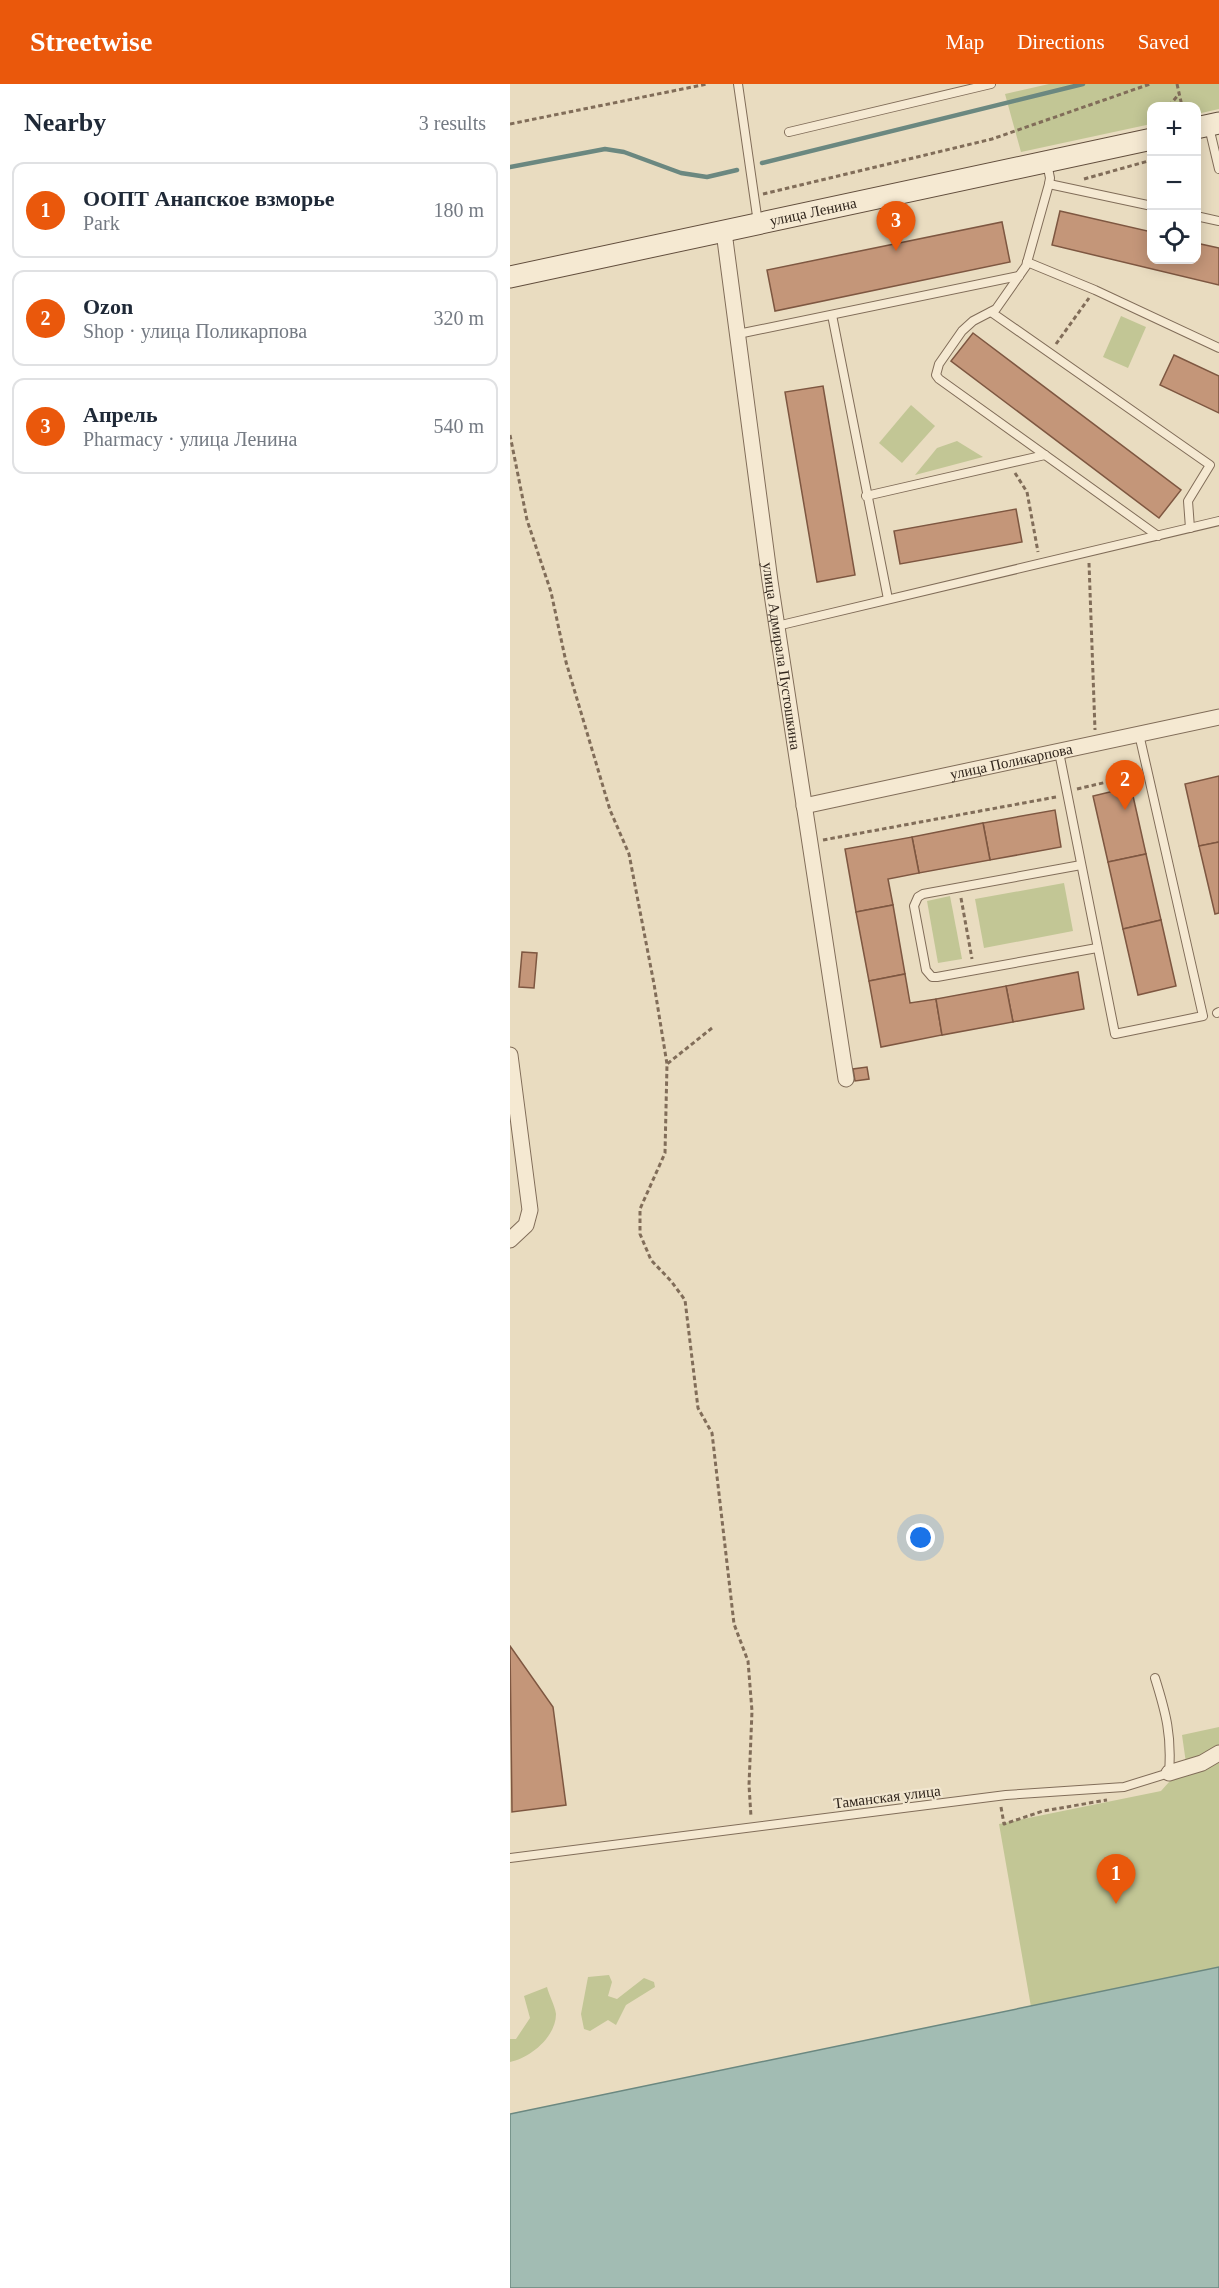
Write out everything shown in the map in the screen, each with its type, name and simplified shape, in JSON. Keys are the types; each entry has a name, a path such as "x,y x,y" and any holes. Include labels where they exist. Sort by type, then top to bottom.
{"street":[{"name":"улица Ленина","path":"510,277 1147,140"},
{"name":"улица Адмирала Пустошкина","path":"724,232 777,626 846,1079"},
{"name":"улица Поликарпова","path":"804,806 1219,717"},
{"path":"510,1055 530,1210 526,1225 510,1240"},
{"path":"1169,1773 1202,1763 1219,1753"}],"lane":[{"path":"738,84 758,224"},
{"path":"789,132 991,84"},
{"path":"1208,126 1219,169"},
{"path":"1047,162 1049,184 1027,262 1000,304 991,312 966,326 939,364 936,375 1158,536"},
{"path":"1049,184 1147,205"},
{"path":"1201,217 1219,221"},
{"path":"1027,262 1095,290 1219,348"},
{"path":"738,334 1019,276"},
{"path":"991,312 1210,465 1188,501 1190,528"},
{"path":"832,315 888,599"},
{"path":"866,496 1045,455"},
{"path":"777,626 1219,520"},
{"path":"1059,752 1114,1034 1203,1016 1139,734"},
{"path":"1081,865 923,894 915,901 926,970 932,977 937,977 1097,948"},
{"path":"1155,1678 1166,1715 1171,1746 1169,1773"},
{"name":"Таманская улица","path":"510,1858 1006,1795 1124,1787 1169,1773"}],"path":[{"path":"510,124 707,84"},
{"path":"754,196 992,139 1150,84"},
{"path":"1177,84 1181,102"},
{"path":"1172,102 1179,94"},
{"path":"1059,186 1147,161"},
{"path":"1050,353 1095,290"},
{"path":"510,435 527,520 551,592 566,662 610,810 629,854 654,984 667,1064 665,1153 640,1209 640,1234 651,1260 685,1300 698,1408 711,1433 734,1624 748,1661 752,1711 748,1785 751,1828"},
{"path":"1010,463 1027,492 1040,564"},
{"path":"1088,552 1095,744"},
{"path":"810,843 1067,793 1148,773"},
{"path":"959,887 974,970"},
{"path":"667,1064 712,1028"}],"green space":[{"path":"1049,84 1219,84 1219,109 1201,113 1201,102 1147,102 1147,125 1021,152 1005,94"},
{"path":"1121,316 1146,327 1128,368 1103,357"},
{"path":"911,405 935,426 902,463 879,443"},
{"path":"957,441 983,457 915,475 937,448"},
{"path":"1064,883 1073,931 984,948 975,899"},
{"path":"950,896 962,959 938,963 927,901"},
{"path":"1219,1727 1219,1984 1034,2024 999,1824 1161,1791 1186,1763 1182,1735"},
{"path":"609,1975 612,1982 608,1996 617,1999 644,1978 654,1982 655,1987 626,2005 616,2025 608,2020 590,2031 584,2029 581,2014 588,1977"},
{"path":"547,1987 556,2014 552,2031 533,2051 510,2062 510,2039 516,2039 530,2018 524,1996"}],"water":[{"path":"1219,1967 1219,2288 510,2288 510,2114"}],"building":[{"path":"1060,211 1147,231 1147,264 1201,264 1201,244 1219,248 1219,285 1052,245"},
{"path":"1002,222 1010,262 775,311 767,270"},
{"path":"973,333 1181,490 1159,518 951,361"},
{"path":"1174,355 1219,376 1219,413 1160,385"},
{"path":"823,386 855,575 817,582 785,392"},
{"path":"1016,509 1022,542 900,564 894,531"},
{"path":"1219,776 1219,842 1199,846 1185,784"},
{"path":"1131,787 1146,854 1108,862 1093,796"},
{"path":"1055,810 1061,847 990,860 983,823"},
{"path":"983,823 990,860 919,873 912,837"},
{"path":"912,837 919,873 888,879 893,905 856,912 845,849"},
{"path":"1219,842 1219,913 1215,914 1199,846"},
{"path":"1146,854 1161,920 1123,929 1108,862"},
{"path":"893,905 905,974 869,981 856,912"},
{"path":"1161,920 1176,986 1138,995 1123,929"},
{"path":"522,952 537,953 534,988 519,987"},
{"path":"1078,972 1084,1009 1013,1022 1006,986"},
{"path":"905,974 910,1003 936,999 942,1035 881,1047 869,981"},
{"path":"1006,986 1013,1022 942,1035 936,999"},
{"path":"867,1067 869,1079 855,1081 853,1069"},
{"path":"510,1646 553,1707 566,1805 512,1812"}],"waterway":[{"path":"762,163 1083,84"},
{"path":"510,167 605,149 624,152 681,173 707,177 737,170"}],"place":[{"name":"Апрель","path":"896,251"},
{"name":"Ozon","path":"1125,810"},
{"name":"ООПТ Анапское взморье","path":"1116,1904"}]}
